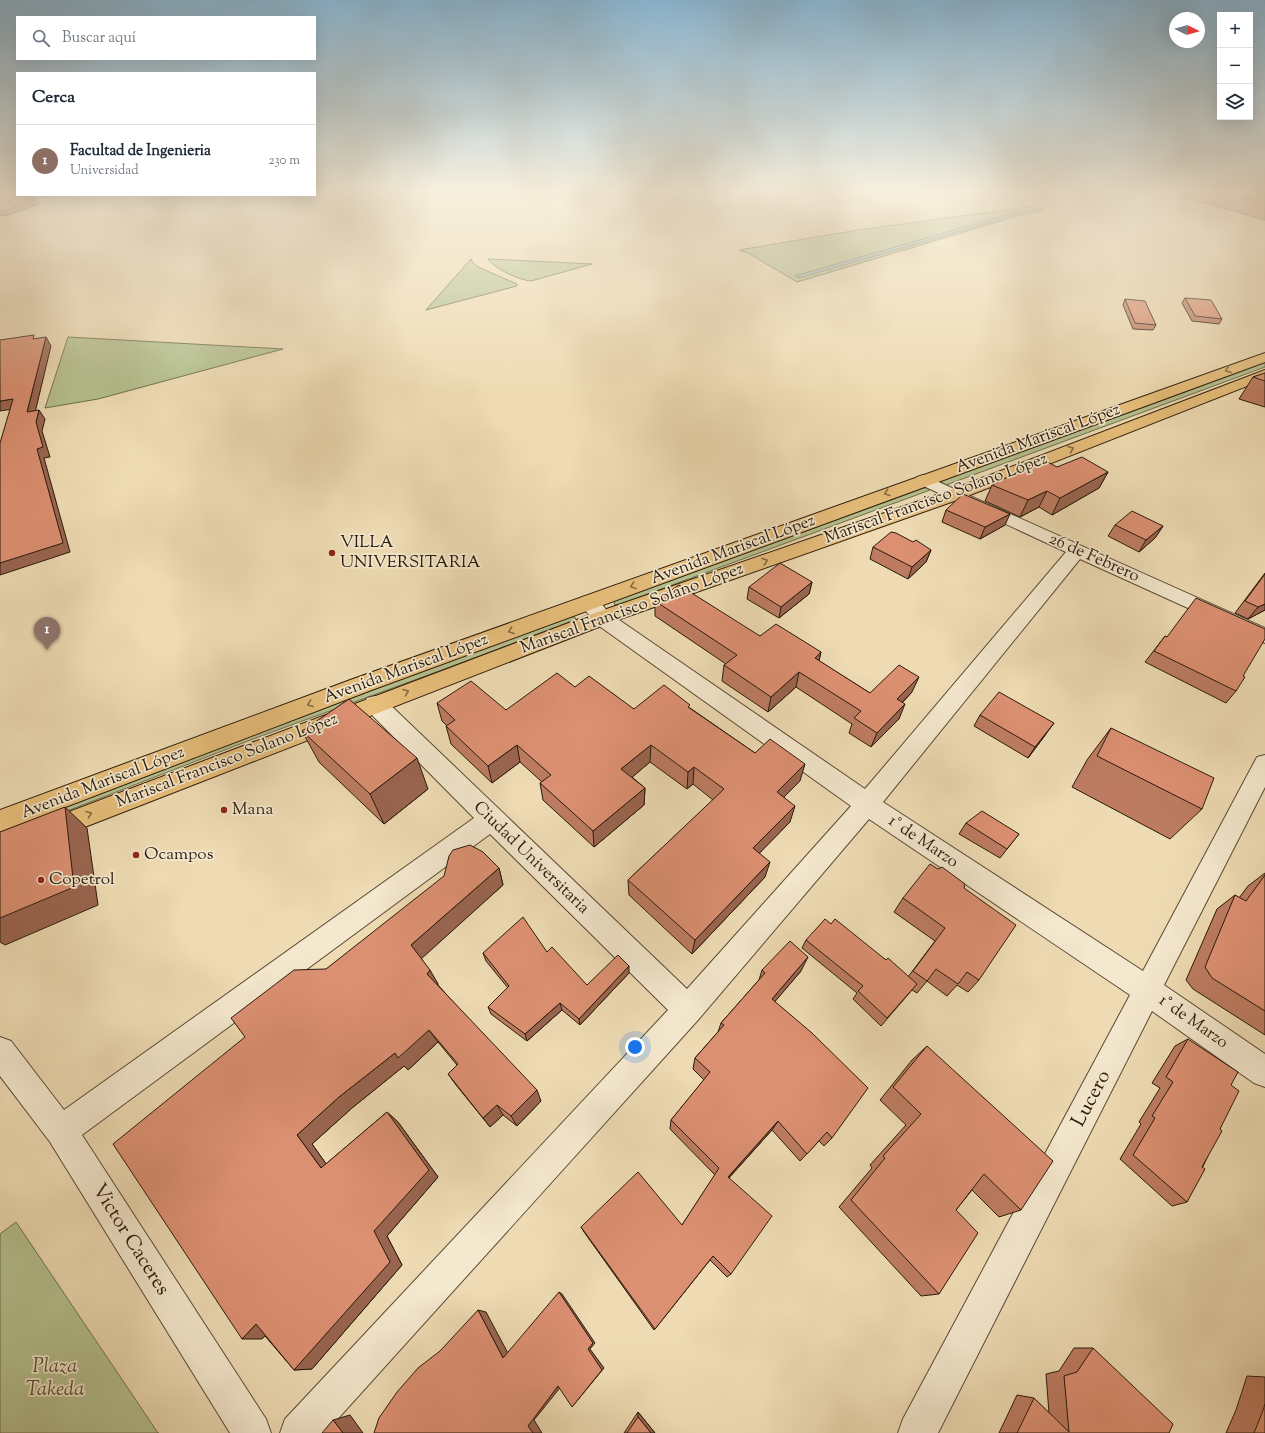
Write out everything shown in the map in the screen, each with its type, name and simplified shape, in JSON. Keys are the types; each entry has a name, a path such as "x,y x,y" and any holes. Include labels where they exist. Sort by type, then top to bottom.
{"highway":[{"name":"Avenida Mariscal López","path":"0,821 361,685 596,610 923,480 1265,357"},
{"name":"Mariscal Francisco Solano López","path":"0,849 375,704 596,610 954,495 1265,374"}],"street":[{"name":"26 de Febrero","path":"923,480 1265,636"},
{"path":"299,1433 688,1010 867,804 1078,550"},
{"name":"1° de Marzo","path":"596,610 867,804 1148,991 1265,1072"},
{"name":"Ciudad Universitaria","path":"375,704 688,1010"},
{"name":"Lucero","path":"917,1433 1265,764"},
{"path":"61,1131 491,819"},
{"name":"Victor Caceres","path":"0,1052 61,1131 252,1433"}],"green space":[{"path":"756,258 878,258 797,282"},
{"path":"471,259 478,267 517,284 517,286 426,310"},
{"path":"488,259 592,264 531,281 520,279 496,267"},
{"path":"68,337 283,349 98,399 45,408"},
{"path":"1265,363 1265,367 946,485 942,483 942,481"},
{"path":"924,488 928,488 930,490 618,605 614,604 615,601"},
{"path":"571,617 575,617 576,621 253,739 0,837 55,812 64,806 251,733"},
{"name":"Plaza Takeda","path":"16,1222 158,1433 0,1433 0,1234"}],"water":[{"path":"858,258 868,258 799,278 795,276"}],"building":[{"path":"1185,298 1211,300 1222,319 1195,316"},
{"path":"1125,299 1145,301 1156,325 1135,323"},
{"path":"34,335 33,339 46,337 27,412 39,410 36,422 43,447 37,449 63,543 0,563 0,443 13,399 0,401 0,340"},
{"path":"1265,373 1265,381 1253,377"},
{"path":"1082,457 1108,472 1060,498 1047,491 1028,500 992,485 1042,459 1057,467"},
{"path":"963,494 1010,514 985,527 946,510"},
{"path":"1132,511 1163,526 1146,540 1115,525"},
{"path":"891,532 913,542 916,540 931,550 912,567 873,547"},
{"path":"780,563 812,582 781,607 749,587"},
{"path":"1265,574 1265,604 1258,607 1245,601"},
{"path":"679,585 760,636 776,624 821,652 815,658 870,693 899,665 919,677 897,699 905,704 877,733 854,718 861,711 799,672 771,697 724,665 737,655 655,601"},
{"path":"1196,598 1265,629 1265,639 1236,691 1154,651 1165,636 1167,637"},
{"path":"557,673 575,687 589,676 634,709 664,685 690,705 688,707 755,753 770,739 805,764 777,792 795,806 753,848 770,862 695,940 628,880 724,789 694,767 688,772 651,745 621,769 645,788 593,831 540,783 551,775 517,745 488,766 446,726 455,720 437,703 471,681 506,710"},
{"path":"999,692 1054,723 1035,747 980,715"},
{"path":"349,699 417,758 370,794 302,731"},
{"path":"1111,728 1214,778 1202,809 1097,756"},
{"path":"65,807 74,887 0,918 0,832"},
{"path":"982,811 1019,834 1007,849 966,823"},
{"path":"470,845 483,852 499,868 411,945 430,970 427,974 537,1090 511,1116 497,1105 483,1118 448,1074 458,1064 429,1030 398,1058 395,1053 339,1097 297,1135 321,1168 387,1112 429,1170 374,1231 390,1262 294,1370 256,1324 242,1339 113,1144 245,1037 231,1018 294,970 326,969 444,876 449,856 453,850"},
{"path":"930,864 938,869 942,867 965,884 964,888 1016,925 979,980 967,972 958,984 936,969 927,981 913,971 945,928 903,898"},
{"path":"1265,875 1265,1011 1212,978 1205,967 1235,895 1246,901"},
{"path":"523,917 547,952 552,947 587,985 618,955 629,966 579,1019 560,1003 525,1034 488,1007 509,986 483,953"},
{"path":"825,919 831,924 835,919 886,960 888,958 917,984 887,1018 858,991 863,986 806,940"},
{"path":"790,941 808,957 772,999 812,1033 868,1088 832,1138 827,1132 807,1154 778,1121 728,1177 772,1216 731,1274 713,1256 655,1329 581,1227 638,1172 682,1225 719,1168 671,1120 710,1072 695,1058 724,1025 721,1023 765,973 762,970"},
{"path":"1188,1039 1238,1072 1231,1085 1239,1091 1220,1129 1222,1131 1202,1167 1205,1169 1187,1202 1133,1155 1155,1118 1152,1116 1173,1082 1166,1077"},
{"path":"927,1046 1053,1161 1021,1210 984,1174 956,1210 978,1233 939,1294 851,1200 885,1158 883,1156 921,1114 893,1087"},
{"path":"559,1292 593,1343 588,1349 602,1370 572,1407 558,1386 528,1426 533,1433 374,1433 379,1418 397,1392 418,1368 440,1351 478,1310 503,1358"},
{"path":"1093,1348 1173,1424 1169,1433 1017,1433 1034,1398 1069,1432 1064,1376 1077,1372"},
{"path":"1265,1404 1265,1433 1254,1433 1262,1413"},
{"path":"638,1417 651,1433 627,1433"},
{"path":"333,1420 343,1433 322,1433"}],"place":[{"name":"VILLA UNIVERSITARIA","path":"332,553"},
{"name":"Facultad de Ingenieria","path":"47,650"},
{"name":"Mana","path":"224,810"},
{"name":"Ocampos","path":"136,855"},
{"name":"Copetrol","path":"41,880"}]}
